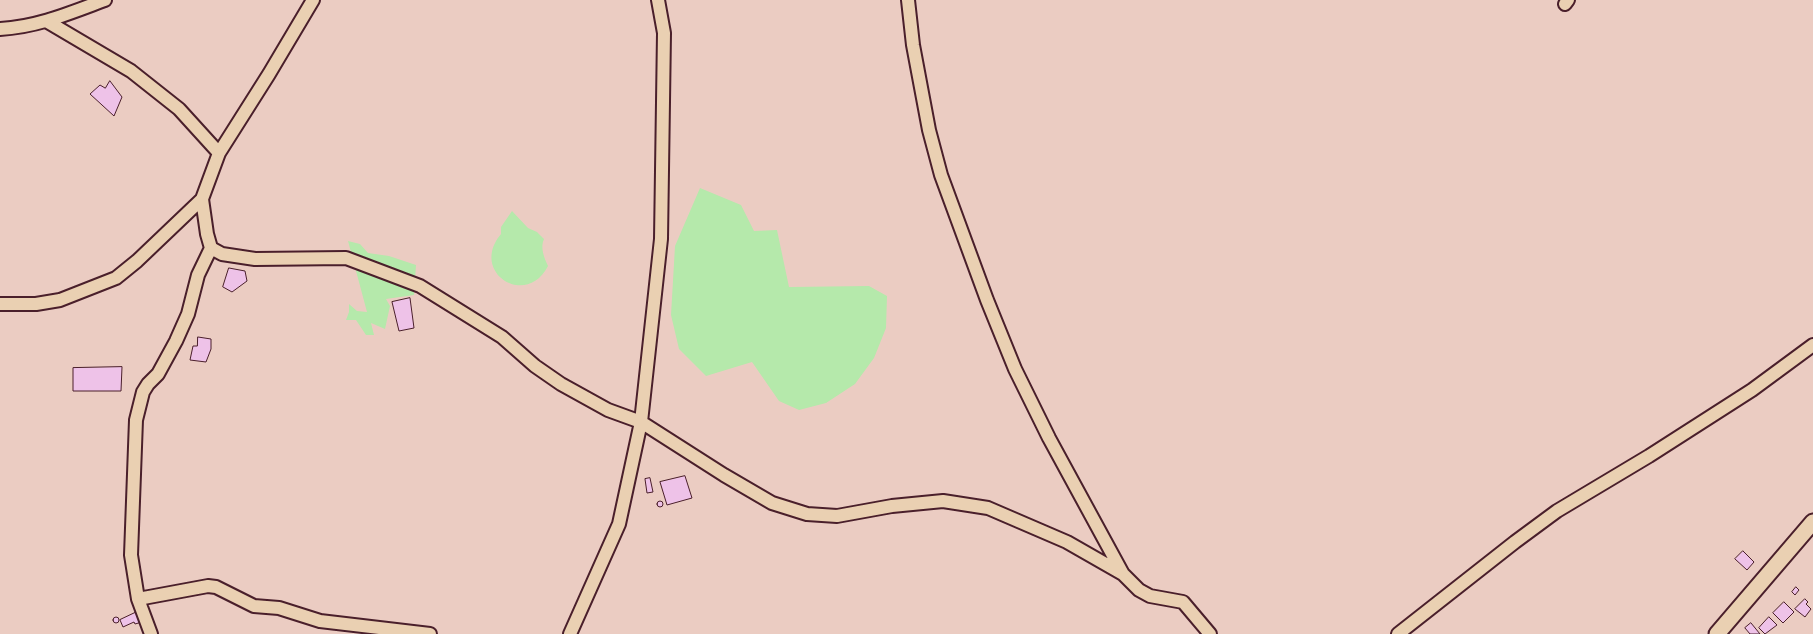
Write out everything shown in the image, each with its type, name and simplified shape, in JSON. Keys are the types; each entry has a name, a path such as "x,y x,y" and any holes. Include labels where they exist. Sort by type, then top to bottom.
{"street":[{"path":"0,28 15,28 48,22 105,0"},
{"path":"0,304 36,304 60,300 116,278 137,261 202,200 219,153 313,0"},
{"path":"570,634 619,524 641,422 661,239 664,33 658,0"},
{"path":"908,0 912,45 929,130 941,174 987,300 1015,369 1049,438 1123,574"},
{"path":"48,22 131,71 179,109 219,153"},
{"path":"151,634 138,599 131,556 136,420 143,392 158,374 188,314 198,275 211,248 202,200"},
{"path":"211,248 222,254 255,260 346,258 420,286 502,337 535,366 561,384 608,410 641,422 724,476 772,503 807,514 837,516 892,506 943,502 988,508 1067,542 1123,574 1139,590 1150,596 1183,602 1210,634"},
{"path":"1398,634 1557,511 1649,456 1744,395 1813,345"},
{"path":"1717,634 1813,522"},
{"path":"138,599 208,586 216,587 254,606 279,608 320,621 430,634"}],"green space":[{"path":"700,188 741,205 754,231 777,230 789,287 869,286 887,296 886,328 874,358 855,384 826,403 799,410 779,401 752,362 706,376 679,349 671,315 675,246"},
{"path":"512,211 528,228 537,232 544,239 542,249 548,266 538,279 527,284 515,285 504,280 496,272 492,261 493,248 501,234 501,227"},
{"path":"348,241 360,244 368,253 389,256 416,265 414,295 386,299 390,306 385,329 371,323 374,335 366,335 356,320 346,320 349,304 357,311 367,312"}],"building":[{"path":"110,81 122,97 114,116 90,94 100,85 105,88"},
{"path":"229,268 245,271 247,281 232,292 223,287"},
{"path":"410,298 414,328 399,331 392,302"},
{"path":"198,337 211,339 211,349 206,362 190,360 193,346 197,346"},
{"path":"122,367 121,391 73,391 73,368"},
{"path":"685,476 692,498 667,505 660,482"},
{"path":"650,478 653,492 647,493 645,479"},
{"path":"660,501 663,504 660,507 657,504"},
{"path":"1743,551 1754,562 1747,570 1735,559"},
{"path":"1796,587 1799,590 1795,595 1792,592"},
{"path":"1805,599 1808,602 1806,604 1811,609 1805,617 1795,609"},
{"path":"1784,602 1794,612 1783,623 1773,613"},
{"path":"139,611 142,622 135,624 134,622 123,627 120,620"},
{"path":"116,617 119,620 116,623 113,620"},
{"path":"1769,617 1777,625 1765,634 1759,628"},
{"path":"1751,623 1760,634 1750,634 1745,628"}]}
